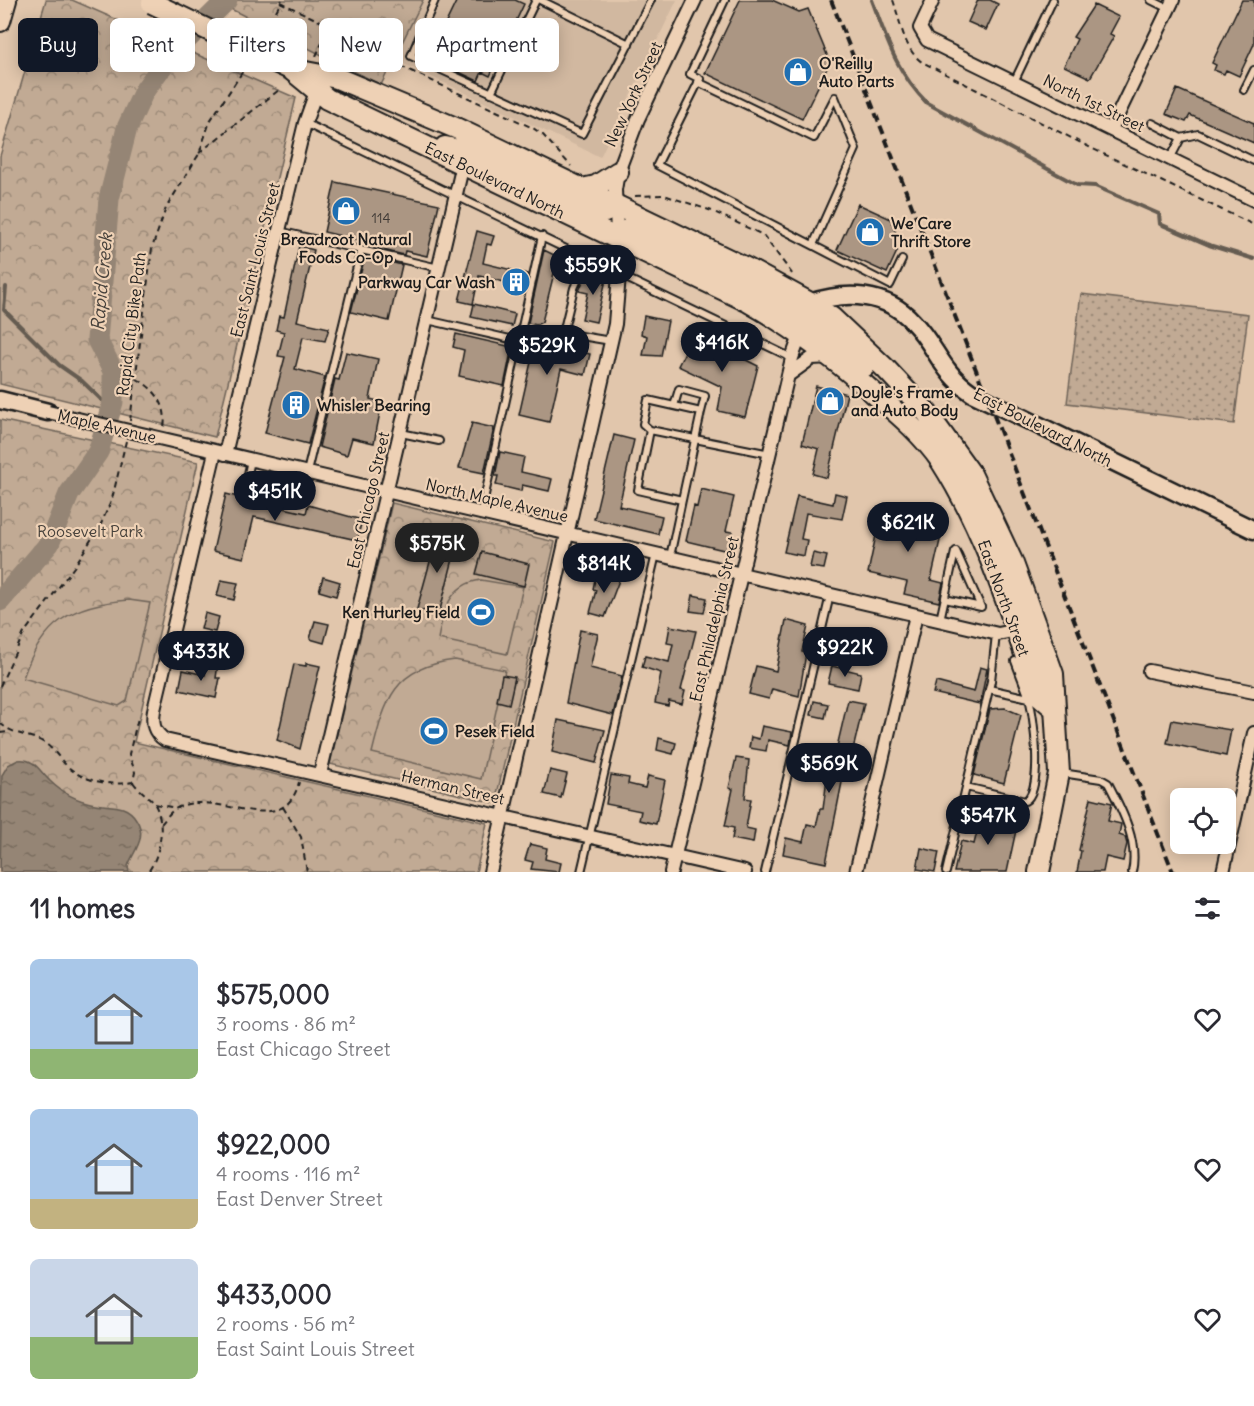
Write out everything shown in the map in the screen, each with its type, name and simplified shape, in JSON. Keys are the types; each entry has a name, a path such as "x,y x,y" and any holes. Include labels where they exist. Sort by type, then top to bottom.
{"main road":[{"path":"0,21 6,0"},
{"name":"East Boulevard North","path":"149,1 319,83 385,108 428,117 582,189 621,200 810,303 832,318"},
{"name":"East Boulevard North","path":"319,83 327,99 749,302 801,333"},
{"path":"406,137 480,155 598,212 605,212 621,200"},
{"path":"582,189 596,186 618,172"},
{"path":"619,239 627,230 633,230 660,244 709,250"},
{"path":"655,256 714,266 807,320 818,324 832,318"},
{"name":"East North Street","path":"832,318 886,369 927,413 971,474 999,529 1037,625 1053,674 1059,773 1043,797 1039,872"},
{"path":"801,333 813,331 830,337 927,413"},
{"name":"East North Street","path":"801,333 834,358 907,422 939,459 973,517 997,572 1040,695 1055,701"}],"street":[{"name":"New York Street","path":"490,872 611,341 619,275 621,200 618,172 638,119 695,0"},
{"name":"North 1st Street","path":"933,0 920,28 921,34 934,44 1170,159 1253,196"},
{"path":"1111,129 1171,4"},
{"name":"East Saint Louis Street","path":"154,725 220,453 305,123 319,83"},
{"name":"East Chicago Street","path":"320,774 463,164"},
{"path":"832,318 858,295"},
{"name":"East Boulevard North","path":"810,303 830,296 858,295 883,300 905,314 922,334 944,368 972,393 1253,527"},
{"name":"East Philadelphia Street","path":"671,872 792,358 801,333"},
{"path":"790,374 812,358 834,358"},
{"name":"Maple Avenue","path":"0,400 220,453"},
{"name":"North Maple Avenue","path":"220,453 996,634 1017,630"},
{"path":"856,872 916,615"},
{"path":"1149,670 1254,692"},
{"name":"Herman Street","path":"154,725 165,740 503,815 745,872"},
{"path":"1223,872 1254,734"}],"lane":[{"path":"435,0 411,56 582,134 651,0"},
{"path":"491,93 538,0 629,44"},
{"path":"725,0 690,74 700,79 657,165 890,285 902,260"},
{"path":"1014,82 1053,0"},
{"path":"1151,0 1171,4"},
{"path":"1244,90 1254,70"},
{"path":"698,82 814,138 835,97 856,149 813,245"},
{"path":"305,123 792,358"},
{"path":"1152,123 1181,138 1198,134 1254,161"},
{"path":"1170,159 1181,138"},
{"path":"278,231 439,268"},
{"path":"481,513 542,236"},
{"path":"307,473 361,250"},
{"path":"563,333 574,288 587,259"},
{"path":"427,320 519,341"},
{"path":"521,331 563,333 611,341"},
{"path":"670,557 705,396 679,389 674,406"},
{"path":"701,412 648,400 643,424 650,430 770,454"},
{"path":"650,430 638,489 682,500"},
{"path":"401,433 439,441"},
{"path":"245,488 251,460"},
{"path":"288,494 294,470"},
{"path":"940,621 955,552 956,551 981,607 945,599"},
{"path":"581,872 656,554"},
{"path":"765,872 830,594"},
{"path":"946,872 989,690 996,634"},
{"path":"966,787 1025,801 1043,797 1037,769 1032,709 1015,661"},
{"path":"989,690 1029,698"},
{"path":"1059,773 1101,778 1108,783 1131,835 1134,854 1132,872"}],"path":[{"path":"893,0 908,43 916,58 922,62 1092,149 1254,225"},
{"path":"272,18 281,1 319,20"},
{"path":"316,56 319,50"},
{"path":"403,67 533,128 573,167"},
{"name":"Rapid City Bike Path","path":"128,429 152,248 166,208 199,154 210,122 243,72"},
{"path":"199,154 279,90"},
{"path":"621,200 664,195 712,211 763,235 794,277"},
{"path":"136,378 147,385 161,403 166,414 164,427"},
{"path":"0,686 24,633 74,567 101,524 112,498 126,440"},
{"path":"133,782 135,772 129,754 138,718 154,725"},
{"path":"0,723 9,732 47,745 78,775 106,783 133,782 155,804 161,824 157,857 148,872"},
{"path":"0,734 9,732"},
{"path":"155,804 176,808 202,803 264,813 283,807 297,790 302,770"},
{"path":"283,807 301,837 307,872"},
{"path":"161,824 176,808"}],"shaded area":[{"path":"423,0 677,0 600,157 421,72 559,72 559,18 415,18 415,69 403,63 403,41"}],"green space":[{"path":"46,0 72,0 113,18 110,18 110,72 195,72 195,54 207,59 207,72 237,72 296,98 215,437 0,384 0,156 25,72 98,72 98,18 41,18"},
{"path":"213,0 423,0 403,40 403,18 319,18 319,54 307,48 307,18 249,18"},
{"path":"355,72 387,72 381,85"},
{"path":"1081,294 1248,314 1234,424 1067,403"},
{"name":"Roosevelt Park","path":"0,420 198,462 134,742 487,823 476,872 0,872"},
{"path":"392,503 555,542 495,803 330,764"},
{"name":"Ken Hurley Field","path":"481,580 523,587 507,654 438,639 449,601 461,587"},
{"path":"129,600 150,603 127,701 119,706 23,678 40,643 62,620 91,606"},
{"name":"Pesek Field","path":"455,660 505,670 481,779 372,753 382,717 396,689 418,670"}],"water":[{"path":"18,760 33,763 55,785 71,796 89,803 123,808 132,814 141,832 139,843 128,866 129,872 0,872 2,775 8,765"}],"building":[{"path":"457,0 515,0 524,4 517,18 448,18"},
{"path":"740,0 772,0 799,12 808,9 830,62 802,119 705,73"},
{"path":"978,0 990,0 998,4 986,30 968,22"},
{"path":"1242,0 1254,0 1254,44 1239,76 1226,70 1224,74 1214,70 1216,65 1212,63"},
{"path":"1094,5 1119,17 1110,34 1114,36 1090,78 1064,66 1077,39 1073,37"},
{"path":"459,72 482,72 478,81"},
{"path":"1177,89 1254,123 1254,143 1190,115 1186,122 1166,114"},
{"path":"335,182 439,204 427,256 405,251 404,255 366,246 367,242 324,232"},
{"name":"We Care Thrift Store","path":"858,204 891,219 900,245 887,273 837,250"},
{"name":"Parkway Car Wash","path":"477,231 494,236 491,245 487,244 483,263 528,274 525,287 479,276 473,304 459,301"},
{"path":"299,246 314,250 297,321 329,328 325,341 303,337 295,369 325,377 308,444 265,433 285,357 278,356 284,332 276,330 279,316 284,317"},
{"path":"544,250 578,267 571,281 554,273 542,322 536,325 528,323"},
{"path":"365,256 402,265 389,321 351,312"},
{"path":"587,272 606,280 596,322 582,319 588,293 579,291"},
{"path":"474,304 515,314 512,326 471,317"},
{"path":"644,316 668,321 661,356 643,355 647,336 641,334"},
{"path":"456,334 512,347 504,386 459,376 464,350 453,347"},
{"path":"694,334 758,366 745,417 718,411 722,387 678,366"},
{"path":"529,340 590,354 585,375 561,369 549,422 519,415 531,362 520,360 523,349 527,350"},
{"path":"346,352 378,359 370,399 382,402 374,443 352,438 347,455 319,447 335,379 339,380"},
{"path":"816,386 847,394 827,478 813,474 819,449 802,444"},
{"path":"472,423 494,428 484,473 459,468"},
{"path":"614,435 634,440 619,506 662,516 658,534 594,519"},
{"path":"500,452 524,457 521,472 552,479 549,491 522,485 521,491 496,485 498,476 495,476"},
{"path":"701,489 734,497 726,531 733,532 728,551 686,541 694,506 697,507"},
{"path":"835,493 847,496 842,519 806,513 801,539 807,540 804,556 784,552 797,496 833,504"},
{"path":"226,494 258,502 260,494 276,498 275,506 306,513 308,505 362,520 357,540 254,517 244,558 213,551"},
{"path":"892,504 920,511 918,522 943,527 931,580 943,583 939,602 904,594 907,582 868,573 879,521 888,523"},
{"path":"428,537 461,545 458,556 454,555 439,614 417,609 433,551 425,549"},
{"path":"482,552 529,564 524,586 476,574"},
{"path":"813,553 827,556 824,569 810,567"},
{"path":"608,572 621,575 605,617 590,613 596,590 593,589 595,579 606,581"},
{"path":"323,577 340,582 336,596 319,591"},
{"path":"221,580 238,583 234,600 217,596"},
{"path":"693,595 707,598 704,613 690,611"},
{"path":"205,613 219,617 215,632 201,629"},
{"path":"786,620 808,626 802,652 806,653 799,696 772,689 769,699 749,694 756,666 776,671"},
{"path":"315,621 329,624 324,643 310,639"},
{"path":"670,626 696,631 681,690 685,691 682,704 669,701 668,706 655,703 661,673 642,667 645,656 669,662 673,644 667,643"},
{"path":"580,630 598,634 590,668 622,676 613,715 566,703"},
{"path":"870,634 885,637 881,657 866,655"},
{"path":"208,662 218,664 216,678 220,678 216,698 179,690 183,670 205,675"},
{"path":"306,663 320,666 300,749 277,740 294,664 306,666"},
{"path":"832,666 861,673 858,689 828,683"},
{"path":"980,667 987,669 980,704 933,693 936,682 974,692"},
{"path":"502,675 515,677 509,704 497,701"},
{"path":"848,700 864,703 851,758 847,757 826,863 783,854 786,838 803,842 807,824 816,826 820,809 823,809 829,764 833,764"},
{"path":"814,701 828,704 825,718 811,715"},
{"path":"1005,708 1021,715 1004,783 974,775 990,709"},
{"path":"558,720 605,730 596,763 552,752"},
{"path":"1172,720 1231,730 1226,756 1167,743"},
{"path":"762,726 792,732 790,745 768,740 766,751 749,748 751,737 759,739"},
{"path":"659,738 676,743 673,754 657,750"},
{"path":"736,758 749,760 745,798 751,799 746,828 755,830 753,843 732,839 734,828 725,826 733,789 729,788"},
{"path":"550,770 567,774 561,798 544,794"},
{"path":"611,775 629,778 628,784 645,788 648,776 665,780 656,824 639,820 641,811 606,804"},
{"path":"1091,798 1112,803 1108,821 1121,824 1119,835 1125,837 1127,844 1123,861 1106,857 1103,872 1077,872 1081,851 1079,850"},
{"path":"982,812 1018,821 1007,872 954,872 961,841 974,844"},
{"path":"530,844 547,848 545,859 561,863 559,872 531,869 533,862 525,860"},
{"path":"921,848 939,852 935,872 917,869"}],"waterway":[{"name":"Rapid Creek","path":"0,601 49,544 69,494 98,452 113,402 113,371 97,340 109,199 127,128 144,91 168,58 227,0"},
{"path":"872,0 900,67 927,103 1077,185 1095,186 1159,214 1160,224 1209,245 1254,259"},
{"path":"6,287 4,310 59,365 82,381 111,409"}],"railway":[{"path":"831,0 1173,872"}],"place":[{"name":"O'Reilly Auto Parts","path":"798,72"},
{"name":"Breadroot Natural Foods Co-Op","path":"346,211"},
{"name":"We Care Thrift Store","path":"870,232"},
{"name":"Parkway Car Wash","path":"516,282"},
{"name":"Doyle's Frame and Auto Body","path":"830,401"},
{"name":"Whisler Bearing","path":"296,405"},
{"name":"Ken Hurley Field","path":"481,612"},
{"name":"Pesek Field","path":"434,731"}]}
